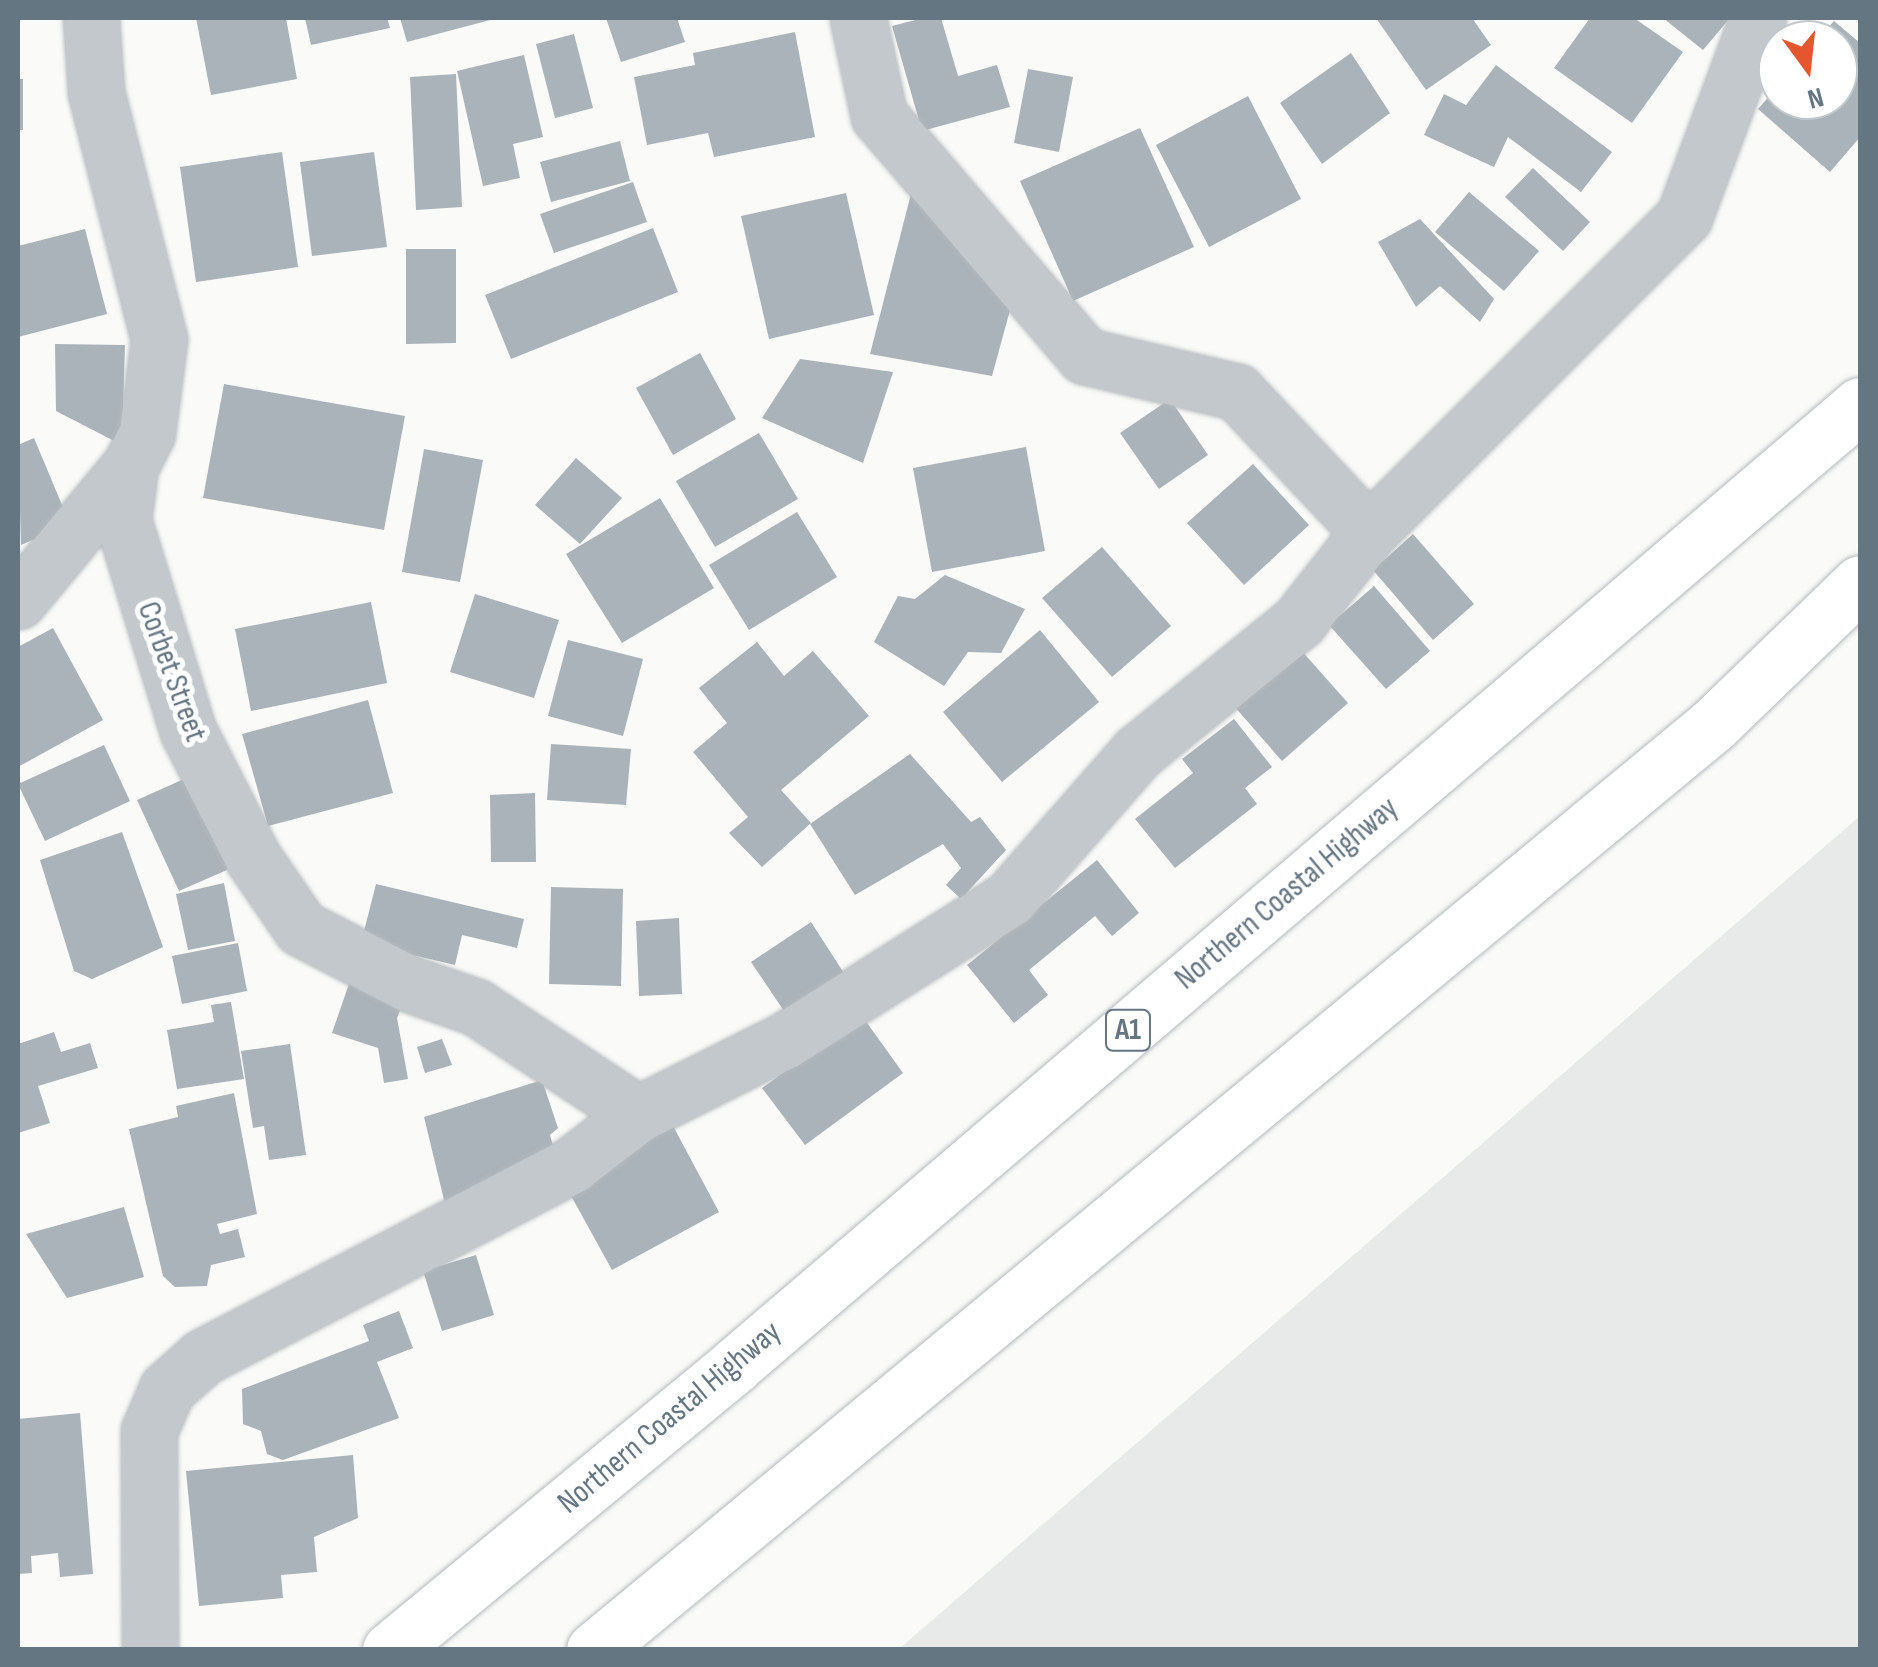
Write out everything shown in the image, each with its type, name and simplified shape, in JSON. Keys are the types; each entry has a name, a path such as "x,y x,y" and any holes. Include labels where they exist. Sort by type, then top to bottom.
{"highway":[{"name":"Northern Coastal Highway","path":"390,1650 765,1340 1860,406"},
{"path":"594,1650 1713,725 1860,583"}],"street":[{"name":"Corbet Street","path":"91,18 96,92 160,340 148,433 130,466 124,520 188,731 253,858 301,928 406,983 476,1007 638,1114"},
{"path":"858,18 880,116 1085,356 1236,392 1369,532"},
{"path":"150,1650 148,1431 167,1388 204,1357 573,1164 638,1114 784,1041 1010,898 1138,752 1299,621 1369,532 1684,217 1758,18"},
{"path":"18,601 130,466"}],"shaded area":[{"path":"1860,816 1860,1649 899,1649"}],"building":[{"path":"196,18 286,18 297,79 211,95"},
{"path":"305,18 387,18 390,28 311,45"},
{"path":"400,18 494,18 494,19 407,42"},
{"path":"606,18 677,18 685,42 621,62"},
{"path":"941,18 958,76 997,65 1010,107 922,131 892,26"},
{"path":"1376,18 1472,18 1491,45 1426,90"},
{"path":"1590,18 1634,18 1683,52 1632,123 1554,68"},
{"path":"1663,18 1730,18 1703,50"},
{"path":"795,32 815,137 714,157 708,133 647,145 634,77 695,65 693,53"},
{"path":"574,34 593,108 555,118 536,44"},
{"path":"1858,41 1860,137 1830,172 1771,120 1858,120"},
{"path":"1351,53 1390,113 1322,164 1280,103"},
{"path":"524,55 543,137 513,144 520,178 483,186 457,71"},
{"path":"1496,65 1612,152 1581,192 1508,137 1494,167 1424,135 1444,94 1466,105"},
{"path":"1028,69 1073,77 1059,152 1014,143"},
{"path":"456,74 462,207 416,210 410,77"},
{"path":"18,79 23,79 23,130 18,130"},
{"path":"1248,96 1301,199 1209,247 1156,145"},
{"path":"1140,128 1194,247 1073,301 1020,181"},
{"path":"620,141 630,181 551,202 540,162"},
{"path":"282,152 298,267 196,282 180,167"},
{"path":"374,152 387,247 312,256 300,162"},
{"path":"1533,168 1590,222 1563,251 1505,197"},
{"path":"633,182 647,222 554,253 540,214"},
{"path":"914,182 1015,292 992,376 870,354"},
{"path":"1469,192 1539,251 1504,291 1435,232"},
{"path":"846,193 874,315 769,339 741,216"},
{"path":"1420,219 1494,299 1480,322 1440,286 1416,307 1378,242"},
{"path":"653,228 678,292 511,359 485,295"},
{"path":"85,229 107,314 18,337 18,246"},
{"path":"406,249 456,249 456,343 406,344"},
{"path":"55,344 125,345 122,445 56,411"},
{"path":"700,353 736,419 673,455 636,388"},
{"path":"800,359 893,372 863,463 762,418"},
{"path":"224,384 405,416 384,530 203,498"},
{"path":"1170,399 1208,455 1159,489 1120,433"},
{"path":"759,433 798,499 715,547 676,481"},
{"path":"34,438 70,524 21,545 18,445"},
{"path":"1026,447 1045,551 932,572 913,468"},
{"path":"424,449 483,460 460,582 402,572"},
{"path":"576,458 622,498 580,544 535,505"},
{"path":"1253,464 1309,525 1244,585 1187,523"},
{"path":"660,498 714,588 622,643 566,554"},
{"path":"797,512 837,577 749,630 709,565"},
{"path":"1413,534 1474,604 1433,640 1373,570"},
{"path":"1102,547 1171,626 1112,677 1042,598"},
{"path":"945,575 1025,609 1001,653 968,652 944,686 874,642 898,596 915,599"},
{"path":"1374,586 1430,651 1386,689 1329,625"},
{"path":"475,594 559,620 534,698 450,672"},
{"path":"371,602 387,683 251,711 235,629"},
{"path":"53,628 103,720 18,767 18,647"},
{"path":"1040,630 1099,702 1002,782 943,712"},
{"path":"568,640 643,659 623,736 548,716"},
{"path":"757,642 784,676 813,651 869,716 781,790 811,823 762,867 729,833 748,817 693,752 727,723 699,688"},
{"path":"1300,649 1348,703 1282,761 1234,706"},
{"path":"368,700 393,793 268,826 242,734"},
{"path":"1234,719 1272,767 1245,788 1257,804 1175,868 1135,819 1193,773 1182,759"},
{"path":"551,744 631,749 626,805 547,800"},
{"path":"104,745 130,801 45,841 18,784"},
{"path":"910,754 971,822 980,817 1006,850 961,899 946,885 961,868 943,844 855,895 810,824"},
{"path":"195,774 236,866 179,891 137,800"},
{"path":"535,793 536,862 491,862 490,795"},
{"path":"122,832 163,947 92,979 74,971 40,860"},
{"path":"1097,860 1139,913 1112,936 1095,916 1029,970 1048,995 1014,1023 967,965"},
{"path":"224,883 235,941 188,950 176,894"},
{"path":"376,884 524,919 517,948 462,935 455,965 361,943"},
{"path":"551,887 623,889 621,986 549,984"},
{"path":"679,918 682,994 639,996 636,921"},
{"path":"811,922 849,981 790,1020 751,962"},
{"path":"238,943 247,991 182,1004 172,956"},
{"path":"350,981 404,1000 397,1018 408,1079 384,1083 378,1048 332,1033"},
{"path":"231,1002 244,1079 177,1089 167,1030 214,1022 211,1005"},
{"path":"862,1016 903,1073 805,1145 762,1088"},
{"path":"54,1032 61,1052 90,1043 98,1068 38,1086 50,1123 18,1133 18,1044"},
{"path":"442,1039 452,1065 425,1073 417,1047"},
{"path":"290,1044 306,1155 269,1160 264,1126 253,1128 241,1051"},
{"path":"542,1080 558,1128 550,1135 555,1153 445,1204 424,1117"},
{"path":"234,1093 257,1214 217,1224 220,1234 238,1229 245,1257 211,1265 207,1286 175,1287 163,1276 129,1129 178,1117 176,1106"},
{"path":"672,1124 719,1212 612,1270 564,1183"},
{"path":"124,1207 144,1277 67,1298 26,1234"},
{"path":"476,1255 494,1315 442,1331 423,1271"},
{"path":"399,1311 413,1348 377,1362 399,1418 283,1460 267,1454 261,1431 243,1424 242,1389 369,1341 363,1325"},
{"path":"80,1413 93,1574 60,1577 58,1553 31,1556 32,1573 18,1574 18,1419"},
{"path":"353,1455 358,1518 314,1537 317,1572 281,1575 283,1598 199,1606 186,1471"}]}
